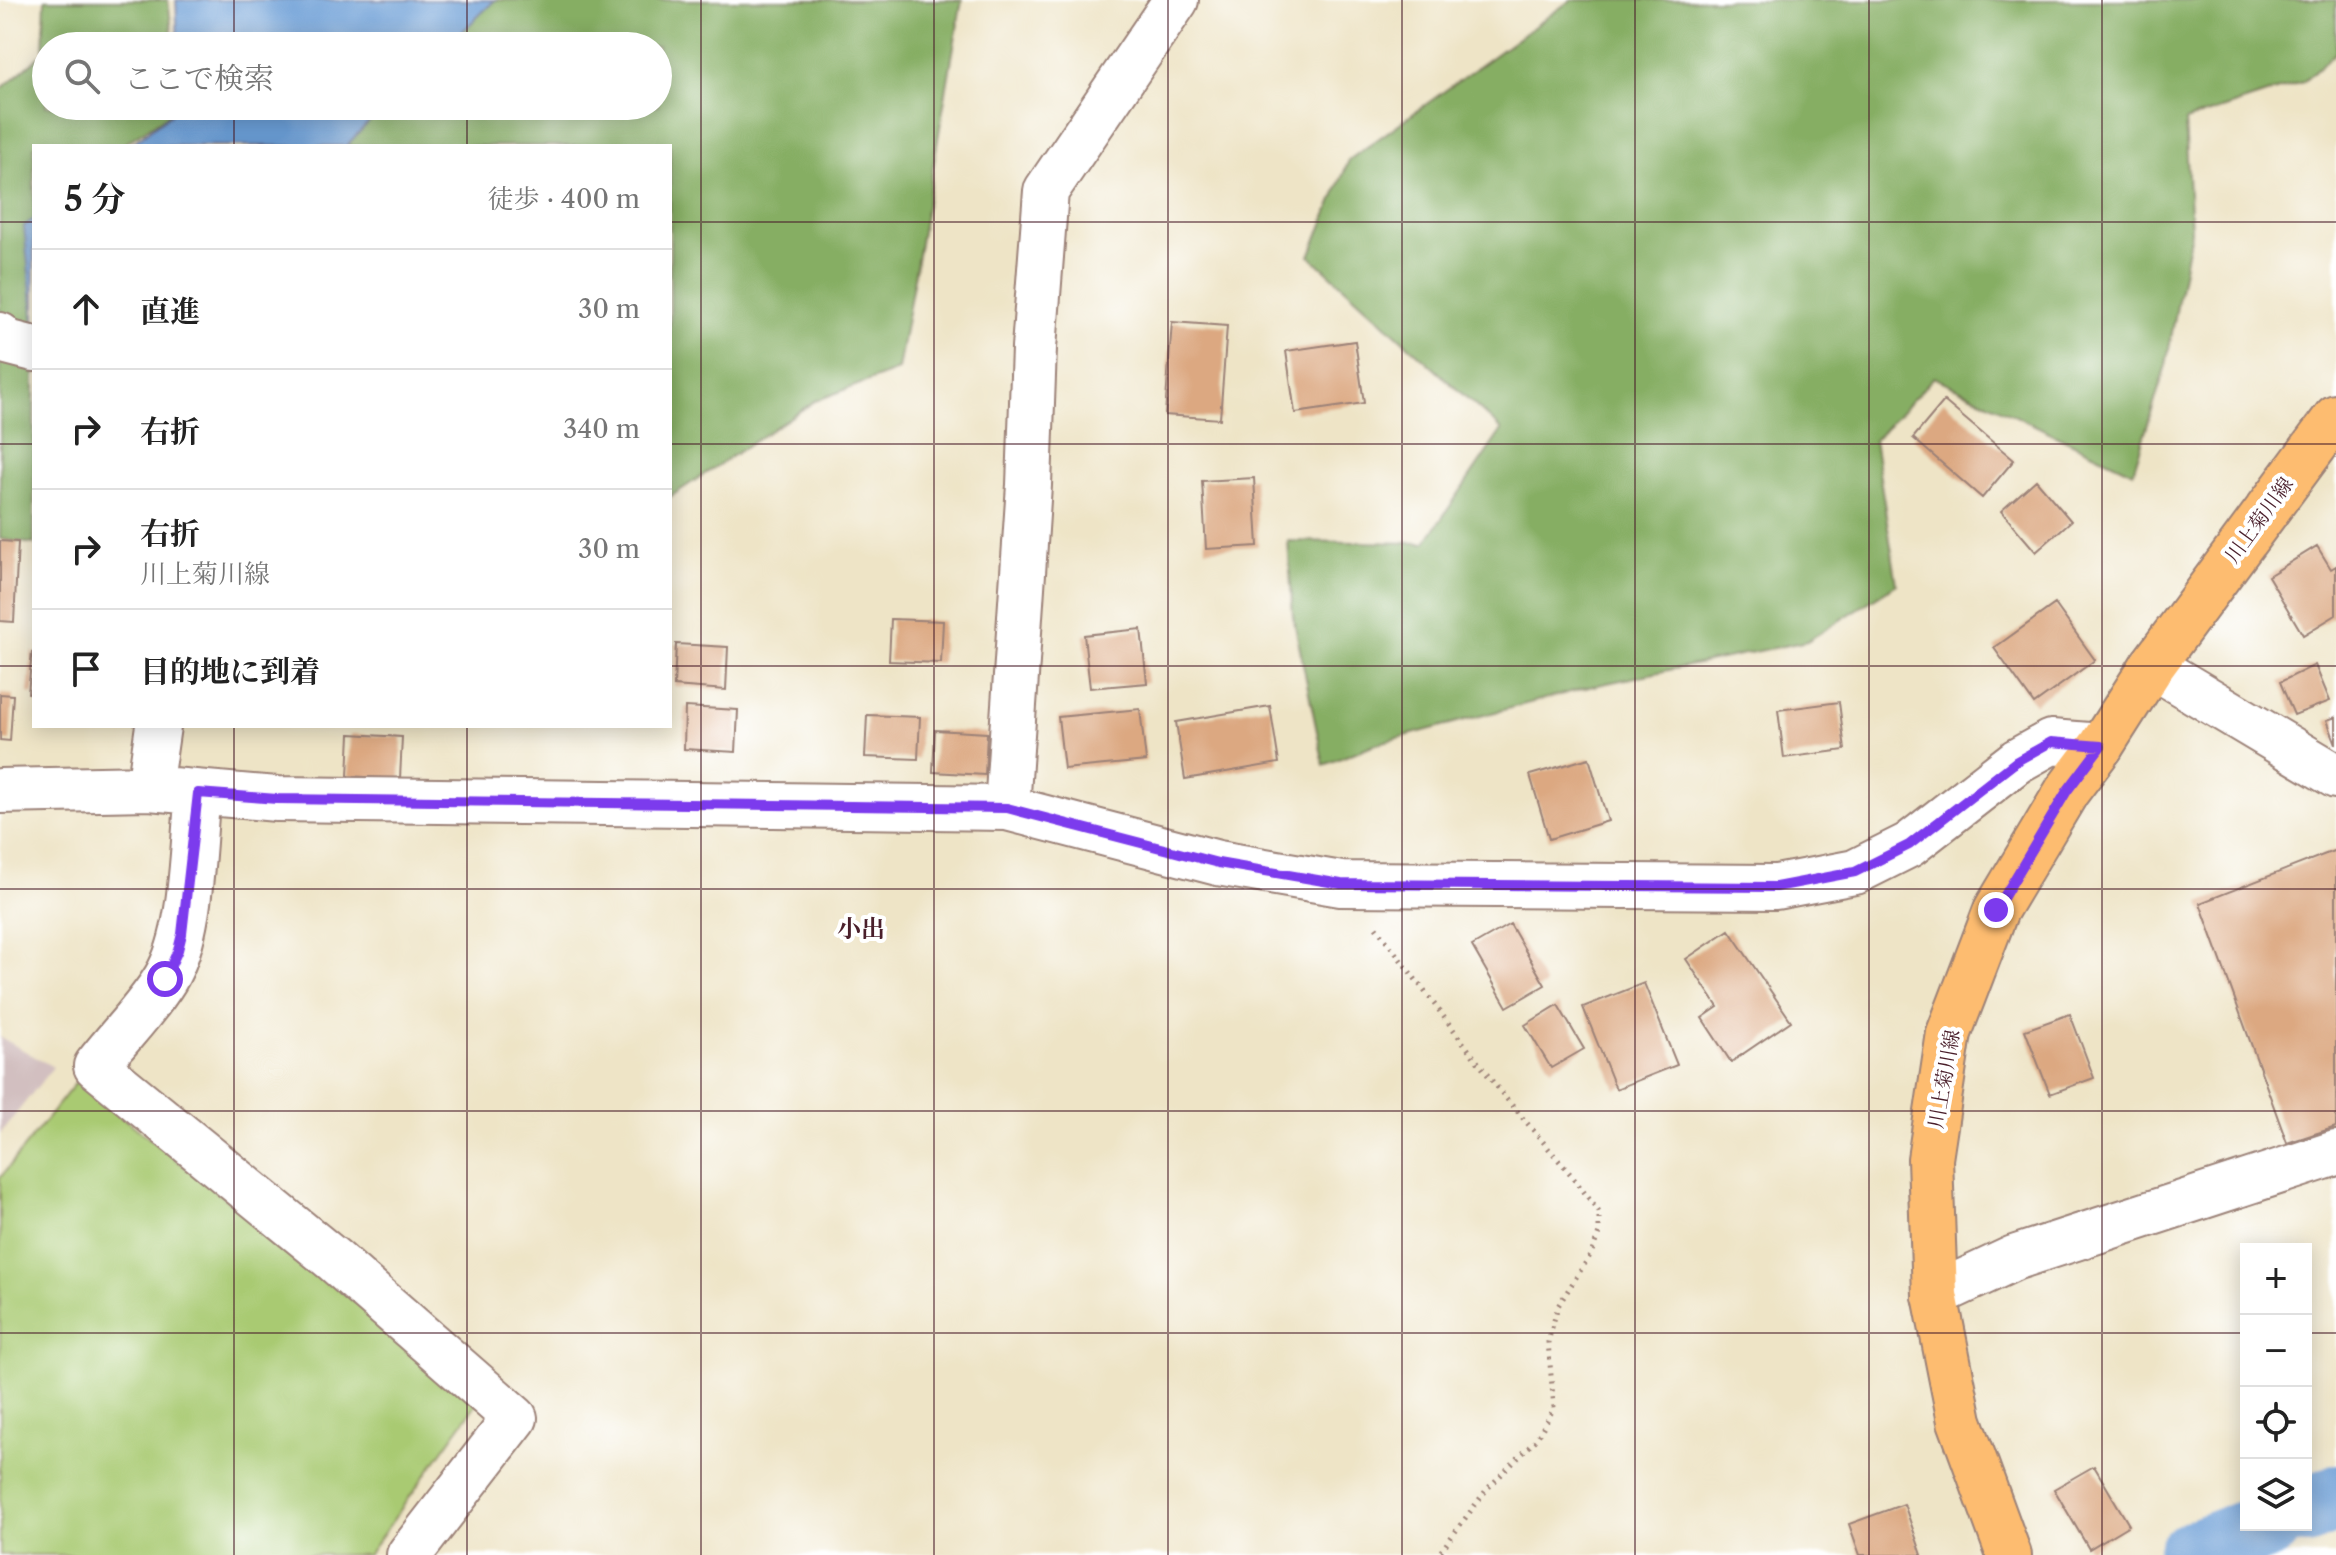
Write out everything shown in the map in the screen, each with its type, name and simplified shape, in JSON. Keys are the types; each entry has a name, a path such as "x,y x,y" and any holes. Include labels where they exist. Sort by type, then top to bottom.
{"main road":[{"name":"川上菊川線","path":"2009,1555 1960,1421 1935,1295 1930,1159 1949,1033 1996,910 2067,791 2101,746 2152,666 2336,417"}],"street":[{"path":"1007,808 1046,191 1176,0"},
{"path":"0,335 3,341 32,348"},
{"path":"2152,666 2336,776"},
{"path":"149,788 158,728"},
{"path":"0,791 149,788 277,799 1007,808 1218,863 1341,884 1776,887 1855,872 1909,845 2017,761 2051,742 2101,746"},
{"path":"198,793 188,895 178,950 165,979 96,1066 334,1260 515,1418 409,1555"},
{"path":"1935,1295 2014,1258 2336,1153"}],"path":[{"path":"1341,884 1403,959 1499,1090 1599,1212 1599,1233 1591,1254 1558,1306 1548,1342 1554,1408 1536,1440 1487,1489 1438,1555"}],"shaded area":[{"path":"0,1037 53,1067 0,1134"}],"green space":[{"path":"45,0 168,0 172,32 44,32"},
{"path":"495,0 962,0 898,370 815,401 672,496 672,144 348,144 371,120 672,120 672,32 462,32"},
{"path":"1571,0 2336,0 2336,52 2303,82 2185,121 2191,231 2166,365 2133,472 1934,377 1874,440 1897,584 1807,641 1593,686 1375,744 1324,765 1293,616 1288,541 1425,543 1502,430 1310,256 1349,160"},
{"path":"32,62 32,120 160,120 124,144 32,144 32,544 0,539 0,90"},
{"path":"77,1081 479,1400 368,1555 0,1555 0,1178"}],"water":[{"path":"176,0 495,0 462,32 177,32"},
{"path":"163,120 371,120 348,144 132,144"},
{"path":"32,220 32,302 24,226"}],"building":[{"path":"1172,322 1227,326 1220,419 1165,415"},
{"path":"1355,341 1364,403 1295,413 1286,351"},
{"path":"1944,401 2014,460 1982,498 1913,438"},
{"path":"1254,478 1258,546 1206,549 1202,481"},
{"path":"2036,480 2071,521 2036,552 2001,511"},
{"path":"0,541 18,542 14,622 0,621"},
{"path":"2317,546 2331,569 2336,566 2336,615 2303,635 2268,576"},
{"path":"2055,604 2095,660 2034,704 1994,648"},
{"path":"891,619 943,621 941,663 889,661"},
{"path":"1141,629 1147,683 1090,688 1084,635"},
{"path":"676,644 728,647 726,690 674,686"},
{"path":"32,652 32,694 28,693"},
{"path":"2315,665 2330,701 2294,715 2280,682"},
{"path":"0,694 13,695 10,741 0,740"},
{"path":"1839,702 1845,750 1784,758 1778,710"},
{"path":"1270,706 1279,763 1185,779 1176,722"},
{"path":"685,707 738,710 736,752 684,749"},
{"path":"1140,709 1146,761 1064,769 1058,717"},
{"path":"867,715 920,717 918,759 865,757"},
{"path":"2336,717 2336,744 2327,720"},
{"path":"935,730 987,733 985,775 933,772"},
{"path":"350,734 402,737 400,779 348,776"},
{"path":"1589,758 1608,821 1549,839 1530,775"},
{"path":"2336,850 2336,1127 2287,1143 2200,903"},
{"path":"1510,924 1545,985 1507,1007 1472,946"},
{"path":"1729,930 1791,1021 1731,1062 1702,1018 1718,1007 1686,959"},
{"path":"1644,983 1677,1065 1616,1089 1583,1007"},
{"path":"1558,1005 1584,1049 1551,1068 1525,1025"},
{"path":"2070,1014 2094,1078 2050,1094 2025,1030"},
{"path":"2094,1466 2129,1525 2089,1549 2054,1489"},
{"path":"1904,1504 1922,1555 1860,1555 1849,1524"}],"waterway":[{"path":"2312,1509 2336,1499"},
{"path":"2191,1555 2253,1531"}],"district":[{"name":"小出","path":"861,929"}],"route":[{"path":"165,979 182,934 198,793 277,799 1007,808 1218,863 1341,884 1776,887 1855,872 1909,845 2017,761 2051,742 2101,746 2067,791 1996,910"}]}
